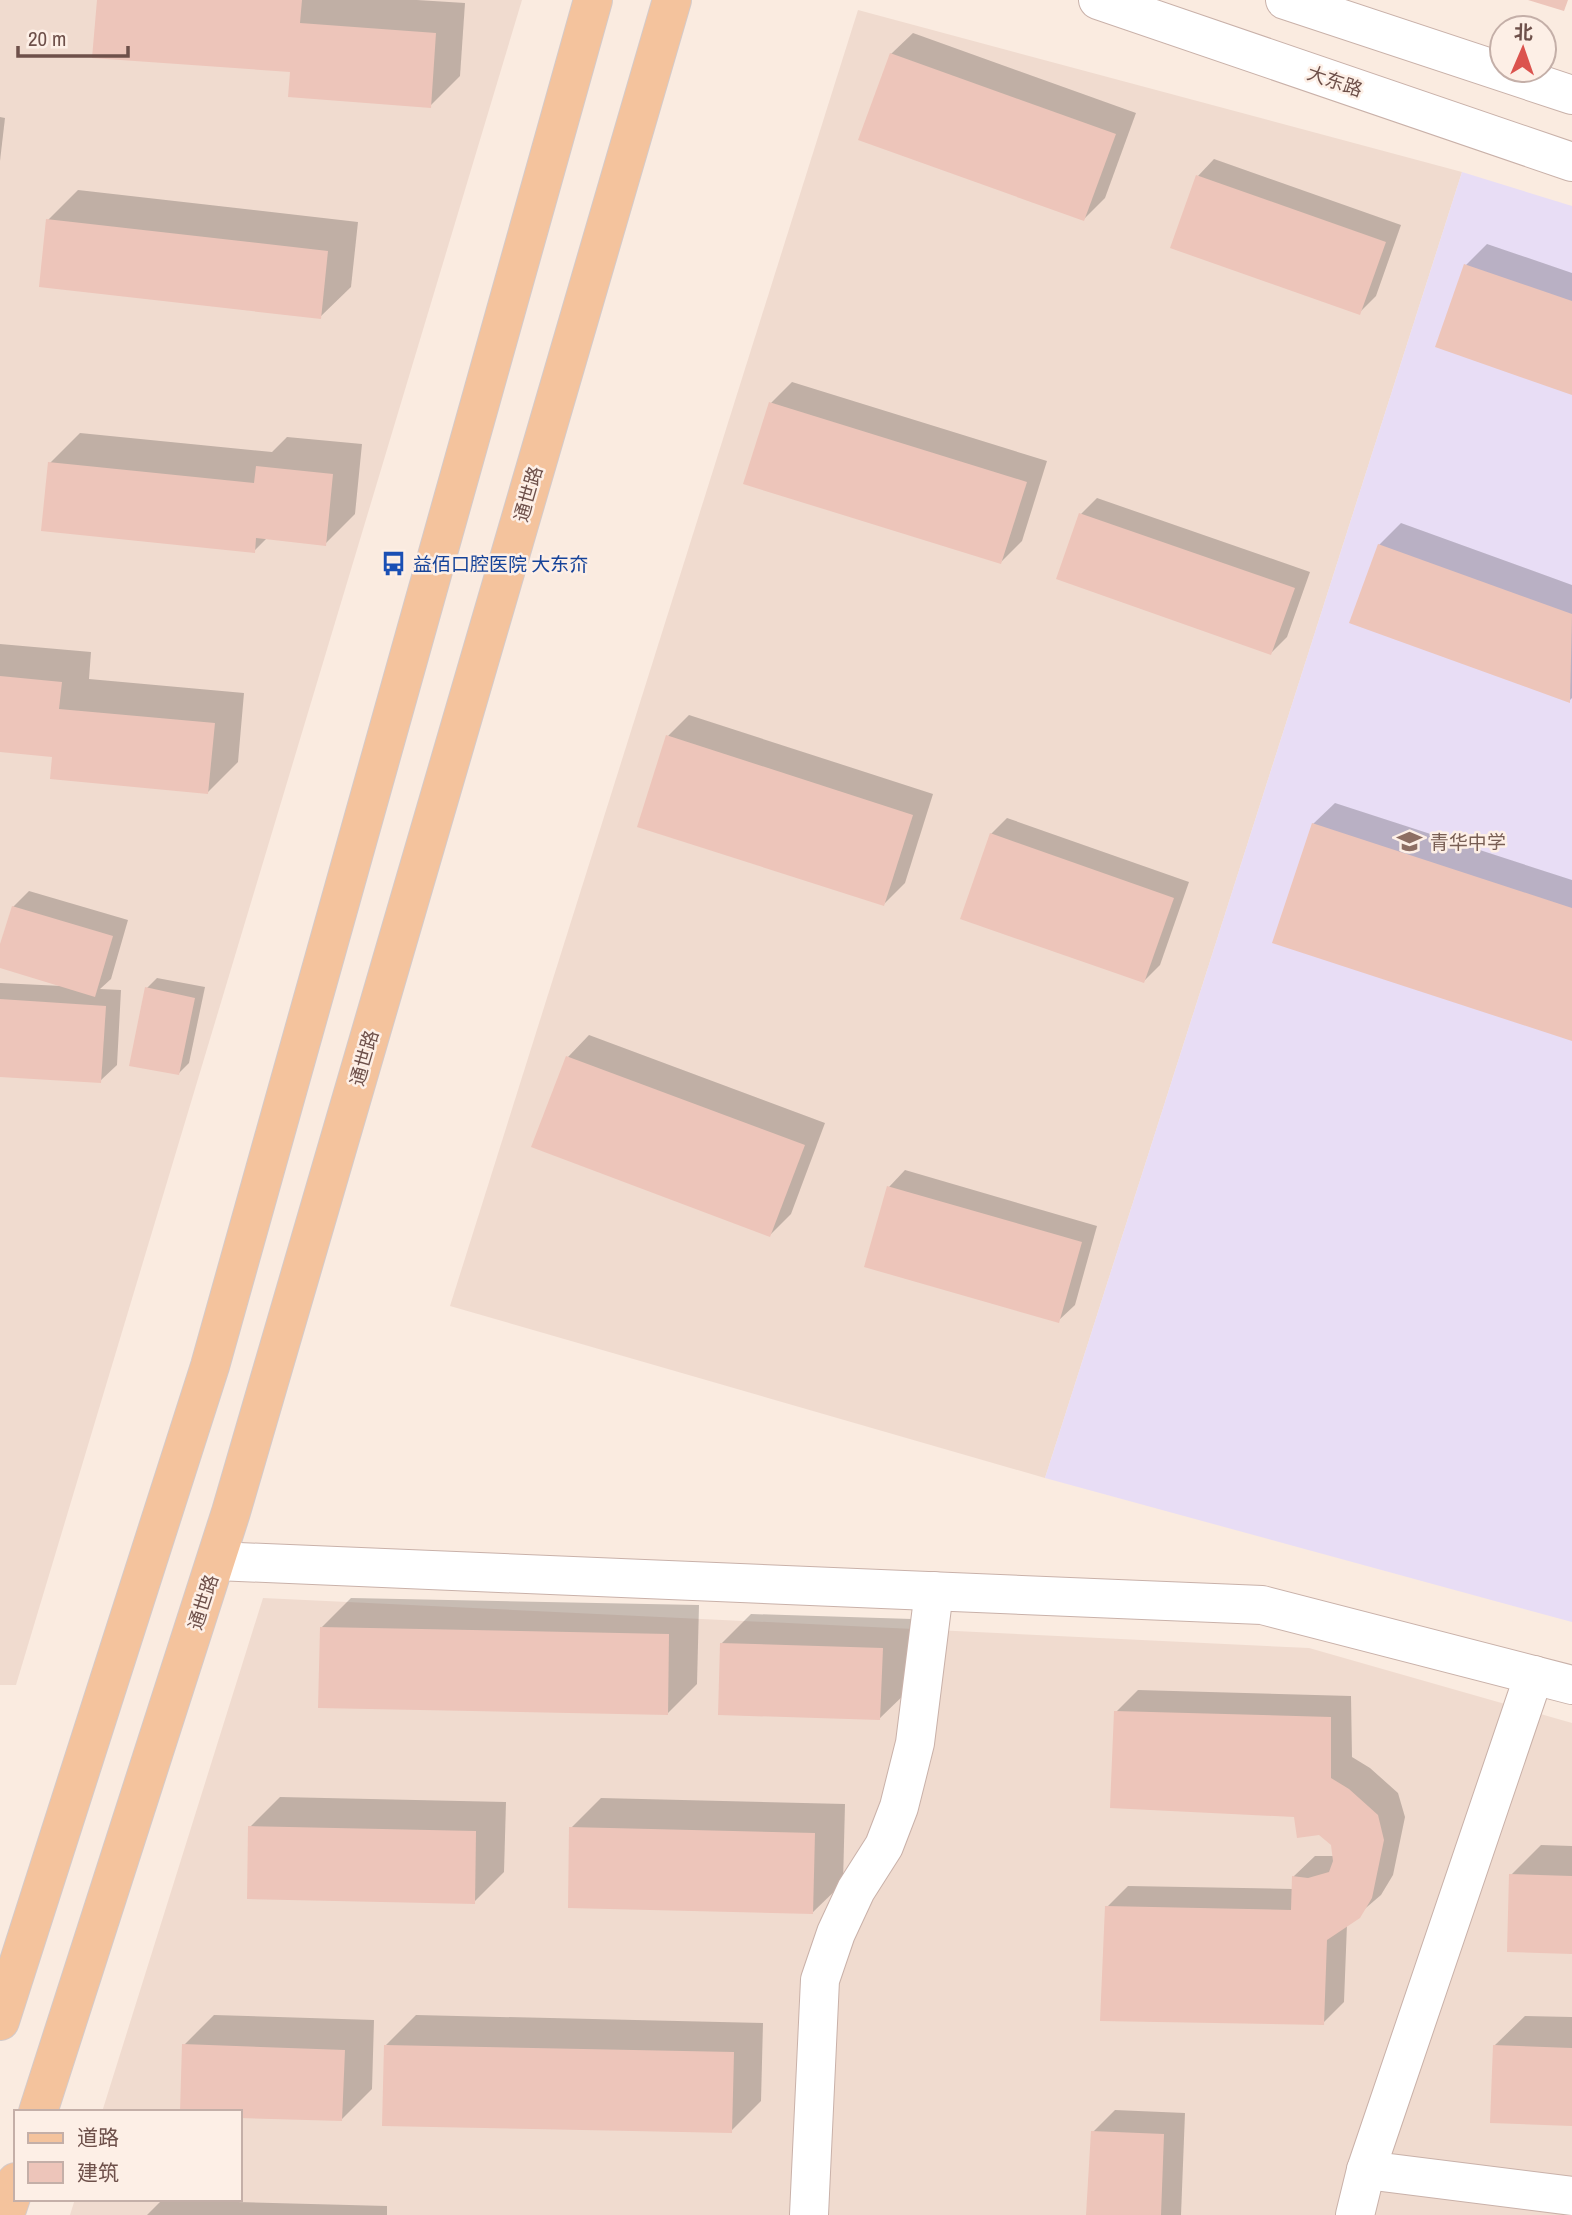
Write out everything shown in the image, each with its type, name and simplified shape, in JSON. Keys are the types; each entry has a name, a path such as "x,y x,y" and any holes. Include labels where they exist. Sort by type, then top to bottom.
{"main road":[{"path":"0,2021 210,1366 593,0"},
{"name":"通世路","path":"39,2110 216,1561 672,0"},
{"path":"5,2215 14,2188"}],"street":[{"name":"大东路","path":"1098,0 1572,162"},
{"path":"1285,0 1572,95"},
{"path":"216,1561 1262,1605 1572,1685"},
{"path":"809,2215 820,1980 835,1933 856,1890 884,1846 899,1807 915,1743 934,1591"},
{"path":"1354,2215 1366,2169 1534,1675"},
{"path":"1366,2169 1572,2196"}],"shaded area":[{"path":"0,0 522,0 16,1685 0,1685"},
{"path":"858,10 1462,172 1045,1478 450,1306"},
{"name":"青华中学","path":"1462,172 1572,206 1572,1622 1045,1478"},
{"path":"263,1598 1309,1648 1572,1723 1572,2215 70,2215 74,2201 242,2201 242,2110 103,2110"}],"building":[{"path":"97,0 302,0 300,23 436,33 431,108 288,97 290,72 92,58"},
{"path":"1528,0 1568,0 1564,11"},
{"path":"890,53 1116,134 1084,221 858,140"},
{"path":"1196,175 1386,242 1360,315 1170,248"},
{"path":"46,219 328,251 321,319 39,287"},
{"path":"1464,264 1572,301 1572,395 1435,347"},
{"path":"769,402 1027,482 1001,564 743,484"},
{"path":"48,462 254,483 256,466 333,474 326,546 256,538 255,553 41,531"},
{"path":"1079,513 1295,588 1271,655 1056,579"},
{"path":"1378,544 1572,614 1570,703 1349,623"},
{"path":"0,676 62,682 59,709 215,723 208,794 50,779 52,757 0,752"},
{"path":"666,735 913,815 884,906 637,827"},
{"path":"1312,823 1572,908 1572,1041 1272,943"},
{"path":"990,833 1174,898 1144,983 960,919"},
{"path":"12,906 113,936 95,997 0,968 0,944"},
{"path":"145,987 195,998 179,1075 129,1066"},
{"path":"0,999 106,1006 101,1083 0,1077"},
{"path":"566,1056 805,1145 770,1237 531,1147"},
{"path":"887,1186 1082,1242 1059,1323 864,1267"},
{"path":"320,1627 669,1634 668,1715 318,1708"},
{"path":"720,1643 883,1648 880,1720 718,1715"},
{"path":"1114,1711 1331,1717 1331,1778 1349,1789 1378,1815 1384,1840 1372,1898 1360,1918 1327,1940 1324,2025 1100,2021 1105,1906 1291,1910 1292,1876 1308,1878 1329,1872 1333,1861 1331,1845 1319,1835 1297,1838 1294,1817 1110,1808"},
{"path":"248,1826 476,1831 475,1904 247,1899"},
{"path":"569,1827 815,1833 813,1914 568,1908"},
{"path":"1509,1874 1572,1876 1572,1954 1507,1952"},
{"path":"182,2044 345,2050 342,2121 242,2118 242,2110 180,2110"},
{"path":"384,2045 734,2052 732,2133 382,2126"},
{"path":"1493,2045 1572,2048 1572,2126 1490,2123"},
{"path":"1091,2131 1164,2134 1161,2215 1086,2215"}],"place":[{"name":"益佰口腔医院 大东夼","path":"393,564"},
{"name":"青华中学","path":"1410,842"}]}
